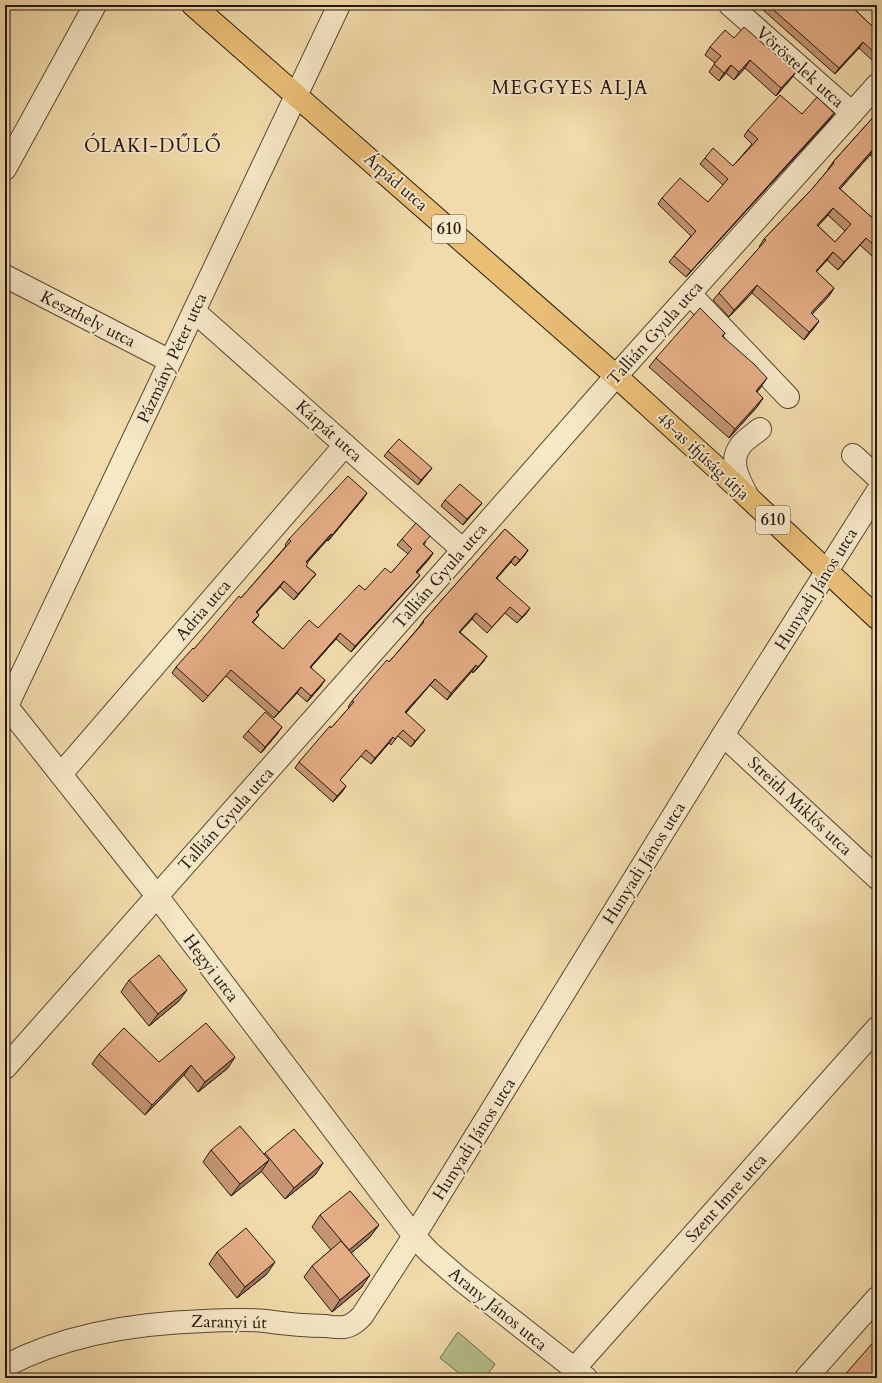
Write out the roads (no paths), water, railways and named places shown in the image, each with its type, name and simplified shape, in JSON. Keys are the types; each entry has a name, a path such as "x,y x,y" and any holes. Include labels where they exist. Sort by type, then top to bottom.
{"main road":[{"name":"Árpád utca","path":"193,5 616,376"},
{"name":"48-as ifjúság útja","path":"616,376 877,618"}],"street":[{"path":"5,169 96,5"},
{"name":"Pázmány Péter utca","path":"6,706 339,5"},
{"name":"Vöröstelek utca","path":"730,5 852,113"},
{"name":"Tallián Gyula utca","path":"5,1068 616,376 877,85"},
{"name":"Keszthely utca","path":"5,277 170,361"},
{"path":"690,294 788,397"},
{"name":"Kárpát utca","path":"194,311 463,550"},
{"path":"748,497 736,470 735,457 742,445 760,429"},
{"name":"Adria utca","path":"61,774 346,445"},
{"path":"853,455 877,477"},
{"name":"Hunyadi János utca","path":"414,1236 723,735 826,570 877,492"},
{"name":"Hegyi utca","path":"6,706 157,896 414,1236"},
{"name":"Streith Miklós utca","path":"723,735 877,878"},
{"name":"Szent Imre utca","path":"580,1373 877,1028"},
{"name":"Zaranyi út","path":"5,1366 46,1348 77,1338 121,1329 173,1322 222,1320 256,1321 300,1326 344,1327 354,1323 362,1316 414,1236"},
{"name":"Arany János utca","path":"414,1236 429,1252 460,1279 580,1373"},
{"path":"806,1378 877,1298"}],"district":[{"name":"MEGGYES ALJA","path":"570,88"},
{"name":"ÓLAKI-DŰLŐ","path":"153,146"}]}
